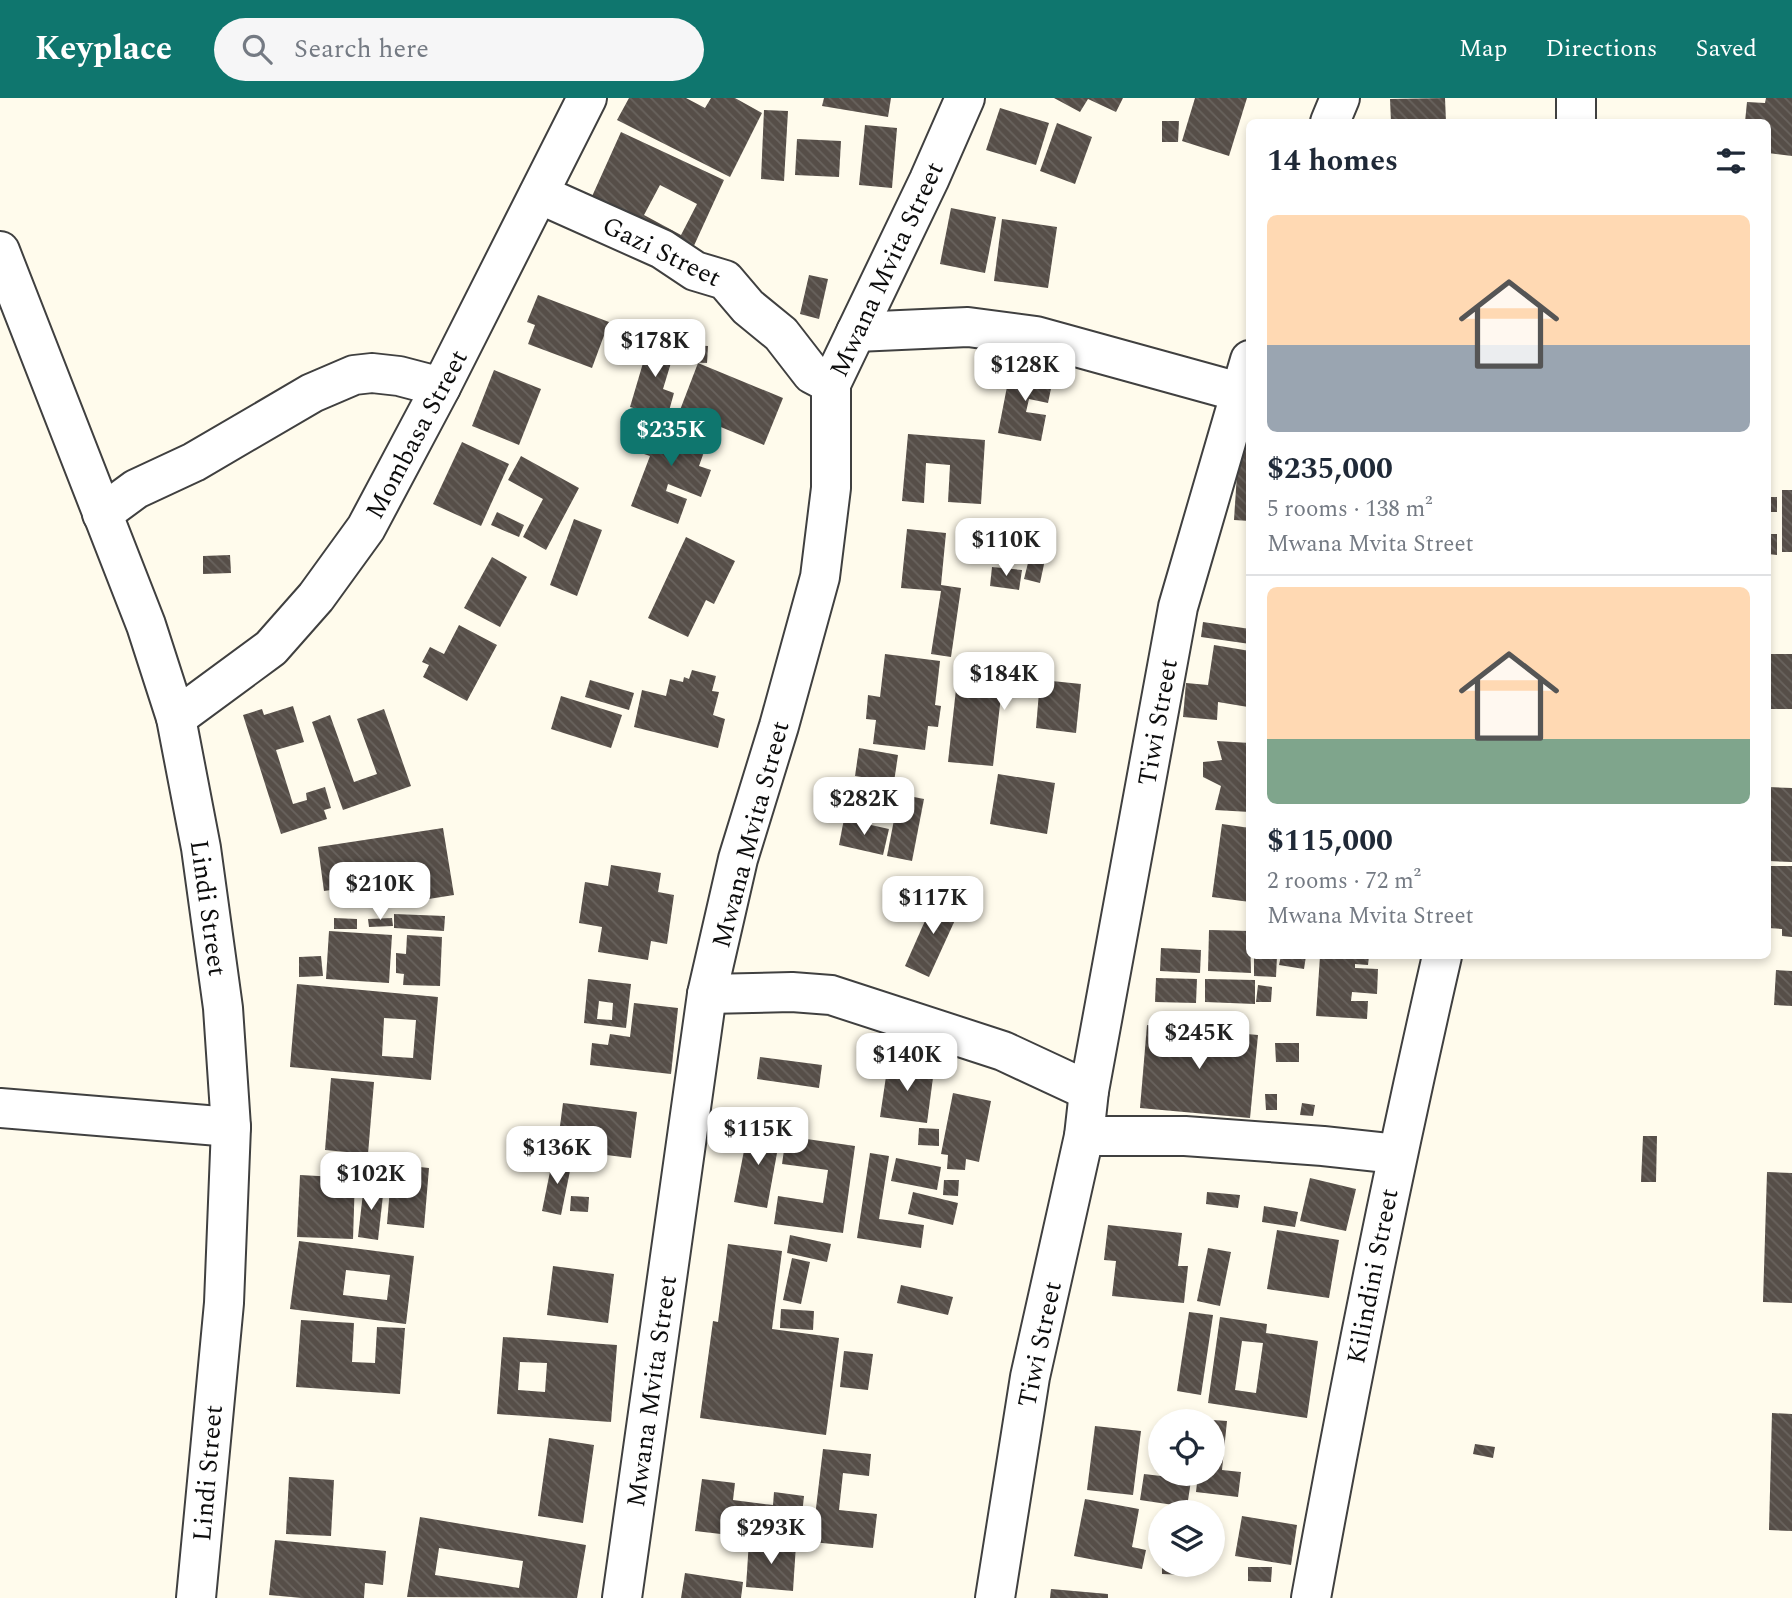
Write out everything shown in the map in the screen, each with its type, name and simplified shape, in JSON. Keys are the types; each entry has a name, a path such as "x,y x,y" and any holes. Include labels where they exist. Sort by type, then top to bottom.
{"street":[{"name":"Mombasa Street","path":"176,718 271,648 316,597 366,528 441,387 587,98"},
{"name":"Mwana Mvita Street","path":"622,1598 707,994 738,859 779,726 820,577 831,488 831,384 929,180 965,98"},
{"path":"1331,119 1340,98"},
{"path":"1576,98 1576,119"},
{"name":"Gazi Street","path":"539,194 662,249 695,271 725,280 748,307 781,334 812,374 831,384"},
{"name":"Lindi Street","path":"0,251 146,625 176,718 205,874 223,1008 232,1127 224,1303 195,1598"},
{"path":"856,332 968,327 1024,334 1244,376"},
{"path":"102,514 136,489 194,462 312,393 354,375 372,373 399,376 441,387"},
{"name":"Tiwi Street","path":"995,1598 1030,1377 1084,1136 1089,1091 1178,607 1244,376"},
{"name":"Kilindini Street","path":"1311,1598 1397,1154 1441,959"},
{"path":"707,994 792,992 831,995 1003,1051 1089,1091"},
{"path":"0,1108 232,1127"},
{"path":"1084,1136 1185,1136 1397,1154"}],"building":[{"path":"629,98 686,98 705,108 711,98 735,98 762,113 730,177 617,120"},
{"path":"824,98 891,98 888,117 822,106"},
{"path":"1054,98 1123,98 1116,112 1088,99 1080,112"},
{"path":"1195,98 1247,98 1229,156 1182,141"},
{"path":"1445,98 1446,119 1391,119 1390,99"},
{"path":"1766,98 1792,98 1792,156 1771,153 1771,119 1745,119 1747,102 1765,103"},
{"path":"1000,108 1049,123 1036,165 986,150"},
{"path":"764,110 788,111 784,181 761,179"},
{"path":"1162,121 1179,121 1178,142 1162,142"},
{"path":"1057,123 1092,137 1075,184 1040,171"},
{"path":"865,125 897,128 892,188 859,185"},
{"path":"621,132 724,180 692,250 589,203","holes":["660,185 697,204 681,235 644,215"]},
{"path":"797,139 841,141 839,177 795,175"},
{"path":"951,208 996,217 985,273 940,264"},
{"path":"1002,219 1057,227 1048,288 994,281"},
{"path":"809,275 828,279 819,319 800,314"},
{"path":"538,295 609,322 592,368 528,344 535,325 527,322"},
{"path":"651,336 677,343 663,389 674,393 667,418 630,407"},
{"path":"688,345 708,346 707,363 687,362"},
{"path":"698,363 783,398 764,445 680,410"},
{"path":"1011,366 1054,374 1048,403 1029,399 1026,412 1046,415 1041,441 998,433"},
{"path":"494,370 541,389 519,445 472,426"},
{"path":"652,415 713,438 699,466 711,470 701,497 668,484 666,491 687,499 678,524 631,506 650,456 638,452"},
{"path":"908,434 985,440 981,504 948,502 950,465 926,463 924,503 902,501"},
{"path":"462,442 509,464 481,526 433,504"},
{"path":"1239,442 1246,443 1246,521 1234,520"},
{"path":"521,456 579,488 546,550 523,537 543,499 508,480"},
{"path":"1782,490 1792,490 1792,552 1782,552"},
{"path":"1771,497 1777,497 1777,512 1771,512"},
{"path":"497,512 524,525 519,537 491,525"},
{"path":"574,519 602,530 577,596 550,585"},
{"path":"907,529 946,533 941,585 961,588 951,657 931,654 941,591 901,588"},
{"path":"1771,534 1777,534 1777,555 1771,554"},
{"path":"686,537 735,561 714,604 706,600 688,637 648,618"},
{"path":"1031,551 1046,555 1040,583 1024,579"},
{"path":"230,555 231,573 203,574 203,556"},
{"path":"492,557 527,577 500,627 464,608"},
{"path":"992,567 1022,570 1019,590 990,586"},
{"path":"1203,622 1246,628 1246,643 1201,637"},
{"path":"459,625 497,645 467,701 423,677 429,665 422,662 430,647 444,654"},
{"path":"1214,645 1246,650 1246,707 1218,702 1217,720 1183,717 1186,683 1208,685"},
{"path":"885,654 940,661 935,705 941,706 938,727 928,726 925,750 873,744 876,720 866,719 868,695 880,697"},
{"path":"1771,654 1792,654 1792,709 1771,709"},
{"path":"692,670 716,676 712,691 719,692 713,715 725,719 718,748 634,727 642,690 666,696 670,679 683,682 684,677 689,679"},
{"path":"958,671 1081,684 1076,733 1036,728 1039,692 1002,687 993,766 948,762"},
{"path":"590,680 634,693 629,710 585,697"},
{"path":"561,696 622,715 611,748 551,729"},
{"path":"293,706 304,742 276,750 293,804 307,800 306,793 325,787 331,808 324,810 327,819 281,834 243,715 262,709 264,715"},
{"path":"384,709 411,786 343,810 312,722 330,715 354,782 377,774 357,719"},
{"path":"1217,741 1246,743 1246,812 1215,810 1221,786 1203,777 1203,762 1222,760"},
{"path":"859,748 898,755 894,782 855,776"},
{"path":"998,774 1055,783 1047,834 990,824"},
{"path":"1771,787 1792,788 1792,862 1771,861"},
{"path":"899,794 924,799 912,861 887,856"},
{"path":"844,819 889,829 883,855 839,845"},
{"path":"1222,824 1246,827 1246,901 1212,897"},
{"path":"443,828 454,895 403,903 399,880 324,891 318,847"},
{"path":"611,865 661,873 658,892 674,895 667,944 651,941 648,960 598,952 602,927 579,923 585,882 608,886"},
{"path":"1771,866 1792,866 1792,937 1782,936 1782,929 1771,928"},
{"path":"936,896 961,907 929,977 905,966"},
{"path":"394,914 445,916 444,931 394,928"},
{"path":"334,918 357,919 357,929 334,929"},
{"path":"392,918 393,926 369,927 368,919"},
{"path":"1209,930 1246,931 1246,959 1251,959 1251,973 1208,971"},
{"path":"329,931 392,935 389,983 326,979"},
{"path":"407,935 442,937 440,986 403,985 404,974 396,973 396,953 406,954"},
{"path":"1161,948 1201,950 1200,973 1160,971"},
{"path":"321,956 323,976 299,977 299,957"},
{"path":"1254,959 1277,959 1276,977 1254,976"},
{"path":"1280,959 1306,959 1304,969 1279,965"},
{"path":"1320,959 1369,959 1368,965 1355,964 1355,968 1378,969 1377,994 1352,992 1351,1001 1368,1001 1367,1019 1316,1016"},
{"path":"1776,970 1792,971 1792,1006 1774,1005"},
{"path":"1156,978 1197,979 1196,1003 1155,1002"},
{"path":"588,979 631,984 626,1028 584,1023","holes":["599,1001 613,1003 612,1020 597,1019"]},
{"path":"1205,979 1255,980 1255,1004 1205,1002"},
{"path":"297,984 438,997 431,1080 290,1067","holes":["384,1018 416,1020 413,1058 382,1056"]},
{"path":"1258,985 1272,987 1271,1002 1256,1002"},
{"path":"634,1003 678,1008 671,1074 590,1065 592,1043 608,1045 610,1034 630,1037"},
{"path":"1147,1025 1258,1035 1250,1118 1140,1108"},
{"path":"1275,1043 1299,1043 1299,1062 1276,1062"},
{"path":"760,1057 822,1065 819,1088 757,1079"},
{"path":"888,1063 934,1070 927,1123 880,1117"},
{"path":"331,1078 374,1082 368,1154 325,1150"},
{"path":"953,1093 991,1101 979,1162 966,1159 965,1170 947,1169 948,1155 941,1154"},
{"path":"1265,1094 1277,1094 1277,1110 1266,1110"},
{"path":"563,1103 637,1112 631,1158 557,1149"},
{"path":"1302,1103 1315,1105 1313,1116 1300,1115"},
{"path":"749,1125 781,1131 767,1208 734,1202"},
{"path":"919,1128 939,1129 939,1146 918,1145"},
{"path":"786,1136 855,1146 843,1233 774,1224 778,1196 823,1203 828,1170 782,1164"},
{"path":"1643,1136 1657,1136 1656,1182 1641,1182"},
{"path":"870,1153 889,1156 879,1219 924,1225 921,1248 857,1238"},
{"path":"338,1156 370,1158 369,1175 337,1173"},
{"path":"553,1157 572,1161 561,1215 542,1211"},
{"path":"896,1158 941,1167 937,1190 891,1181"},
{"path":"392,1164 429,1168 424,1228 387,1224"},
{"path":"1767,1172 1792,1173 1792,1303 1763,1302"},
{"path":"300,1175 355,1178 353,1239 297,1237"},
{"path":"1310,1178 1356,1189 1346,1231 1300,1221"},
{"path":"944,1180 959,1180 958,1196 943,1195"},
{"path":"364,1184 384,1186 378,1240 358,1237"},
{"path":"913,1192 958,1203 953,1225 908,1214"},
{"path":"1207,1192 1240,1195 1238,1208 1206,1204"},
{"path":"571,1196 589,1197 588,1212 570,1211"},
{"path":"1264,1206 1298,1212 1295,1227 1262,1222"},
{"path":"1108,1225 1182,1233 1178,1266 1188,1266 1184,1303 1112,1296 1116,1261 1104,1260"},
{"path":"1277,1230 1339,1240 1329,1298 1267,1289"},
{"path":"790,1235 831,1244 827,1262 787,1253"},
{"path":"299,1241 414,1256 406,1324 290,1309","holes":["346,1270 390,1275 387,1300 343,1295"]},
{"path":"728,1244 782,1251 772,1329 839,1338 826,1435 700,1418 713,1321 718,1322"},
{"path":"1208,1248 1231,1252 1220,1306 1197,1301"},
{"path":"792,1258 810,1262 801,1304 783,1300"},
{"path":"553,1266 614,1274 608,1323 547,1315"},
{"path":"901,1285 953,1297 948,1315 897,1303"},
{"path":"781,1309 814,1311 813,1330 780,1328"},
{"path":"1189,1312 1213,1315 1201,1395 1177,1391"},
{"path":"1220,1317 1267,1324 1266,1333 1318,1341 1307,1418 1208,1403","holes":["1242,1341 1263,1343 1256,1393 1235,1390"]},
{"path":"301,1320 354,1323 352,1362 375,1363 377,1327 405,1328 400,1394 296,1387"},
{"path":"503,1337 617,1345 611,1422 497,1414","holes":["520,1362 547,1363 545,1392 518,1390"]},
{"path":"844,1351 873,1354 868,1390 840,1387"},
{"path":"1772,1413 1792,1414 1792,1531 1769,1530"},
{"path":"1095,1426 1141,1431 1133,1495 1087,1490"},
{"path":"549,1438 594,1445 583,1523 538,1516"},
{"path":"1475,1444 1495,1447 1493,1458 1473,1454"},
{"path":"823,1449 871,1454 869,1476 843,1473 839,1510 877,1514 873,1548 812,1542"},
{"path":"1225,1470 1241,1472 1238,1497 1196,1492 1197,1486 1225,1486"},
{"path":"1144,1474 1148,1474 1148,1486 1190,1486 1188,1500 1140,1500"},
{"path":"289,1477 334,1480 331,1536 286,1534"},
{"path":"702,1479 735,1483 733,1500 773,1505 774,1492 804,1496 799,1543 695,1531"},
{"path":"1085,1499 1139,1509 1132,1547 1146,1550 1142,1569 1074,1556"},
{"path":"1242,1516 1297,1525 1291,1565 1235,1556"},
{"path":"420,1517 586,1545 577,1598 407,1597","holes":["439,1548 523,1561 519,1588 435,1575"]},
{"path":"275,1540 386,1551 383,1585 365,1583 364,1598 269,1595"},
{"path":"749,1541 796,1544 793,1591 746,1587"},
{"path":"1248,1567 1272,1567 1271,1582 1248,1581"},
{"path":"685,1573 743,1582 741,1598 681,1598"},
{"path":"1051,1589 1108,1594 1108,1598 1050,1598"}]}
